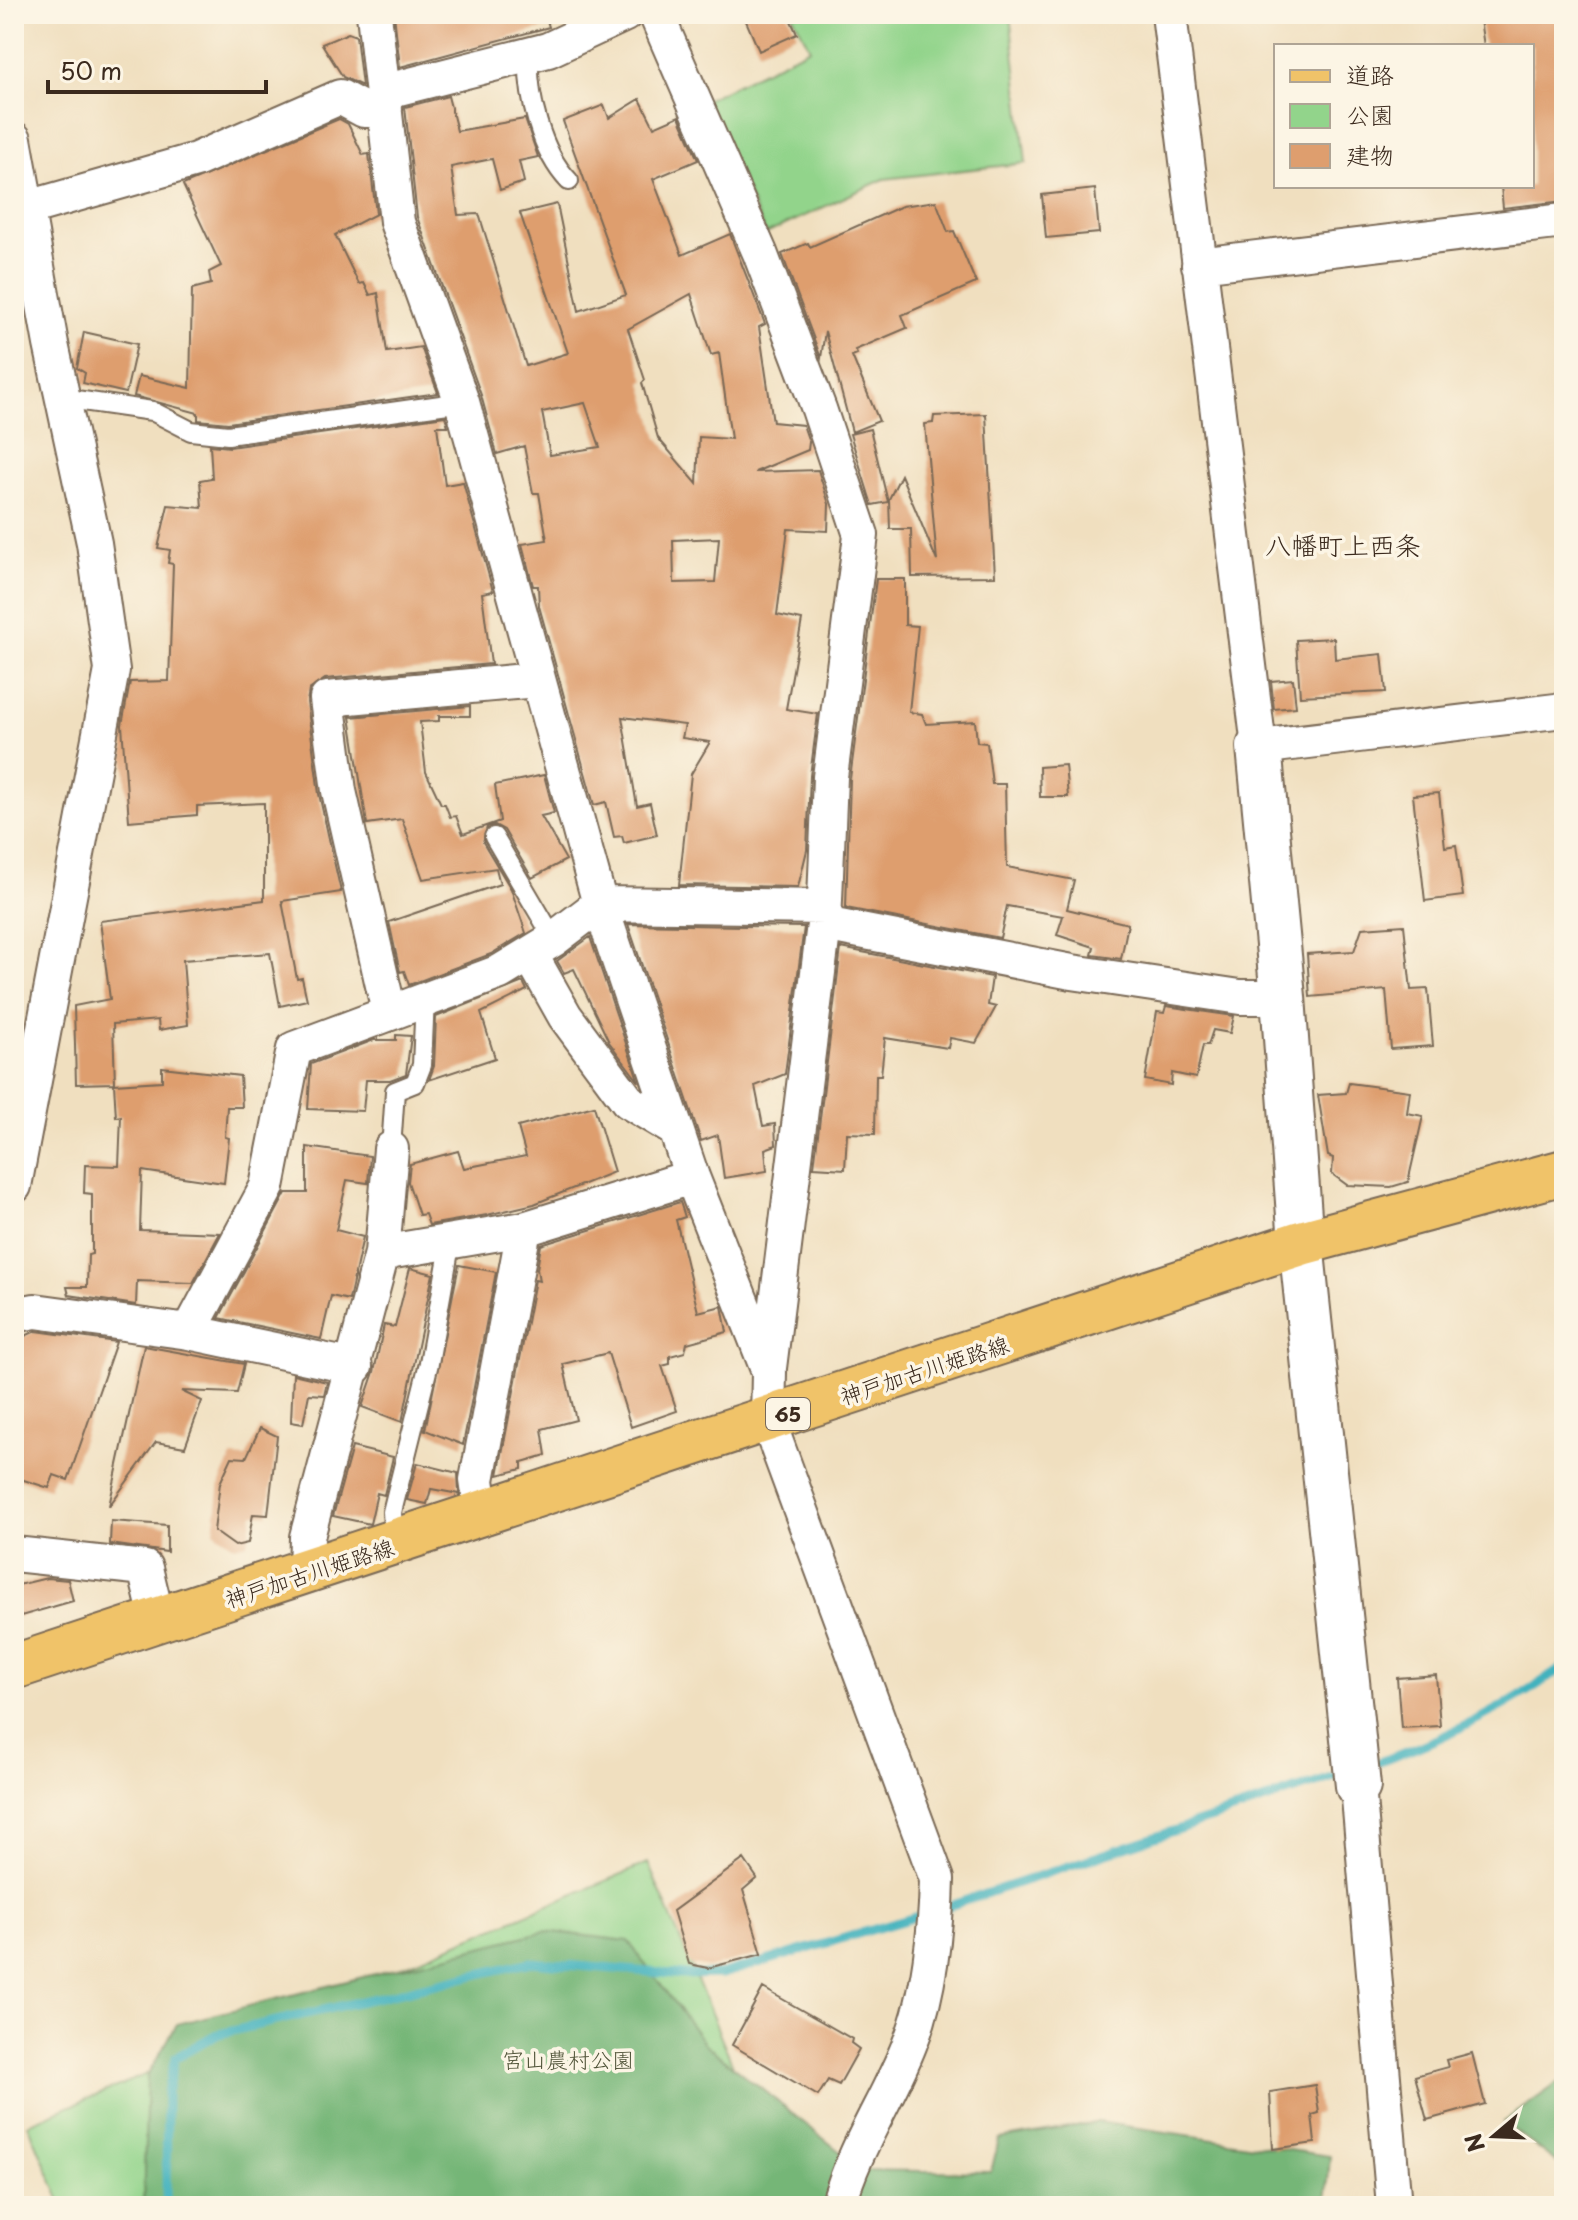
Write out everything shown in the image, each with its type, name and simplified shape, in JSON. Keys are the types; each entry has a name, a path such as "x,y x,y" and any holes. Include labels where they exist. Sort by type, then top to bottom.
{"main road":[{"name":"神戸加古川姫路線","path":"14,1667 1301,1243 1564,1172"}],"street":[{"path":"374,14 397,222 462,402 600,904 692,1177 769,1372"},
{"path":"28,208 196,160 340,97 364,110 529,55 625,14"},
{"path":"656,14 760,253 819,409 861,535 830,777 824,916 769,1372 768,1421 937,1879 935,1934 911,2042 850,2165 838,2206"},
{"path":"1169,14 1259,747 1283,997 1301,1243 1358,1786 1394,2206"},
{"path":"14,139 62,398 94,543 112,670 14,1186"},
{"path":"1199,265 1564,221"},
{"path":"389,1012 339,791 327,699 537,680"},
{"path":"1259,747 1564,710"},
{"path":"189,1332 267,1187 294,1049 500,972 600,904 824,916 1072,972 1240,997 1283,997"},
{"path":"542,946 565,1016 628,1101 676,1130"},
{"path":"306,1573 307,1537 355,1367 382,1253 391,1149"},
{"path":"382,1253 524,1229 692,1177"},
{"path":"482,1515 477,1480 524,1229"},
{"path":"14,1315 35,1311 189,1332 355,1367"},
{"path":"14,1554 145,1568 158,1622"}],"lane":[{"path":"529,55 528,78 552,164 569,181"},
{"path":"62,398 152,411 191,431 228,435 462,402"},
{"path":"494,837 542,946"},
{"path":"391,1149 395,1091 415,1083 422,1065 425,999"},
{"path":"395,1544 392,1512 429,1363 451,1240"}],"green space":[{"path":"792,14 1010,14 1026,163 884,179 766,234 705,100 810,48"},
{"name":"宮山農村公園","path":"648,1863 792,2206 63,2206 28,2124"},
{"name":"宮山農村公園","path":"545,1931 628,1941 705,2044 843,2154 823,2206 143,2206 147,2076 177,2024"},
{"path":"1564,2079 1564,2168 1503,2122"},
{"path":"1098,2122 1330,2156 1326,2206 849,2206 858,2170 991,2172 999,2139"}],"building":[{"path":"394,14 545,14 549,27 400,67"},
{"path":"743,14 788,14 797,34 759,51"},
{"path":"1490,14 1564,14 1564,201 1503,208 1501,188 1534,188 1534,44 1484,44 1480,20 1490,19"},
{"path":"348,33 356,36 362,86 343,77 322,44"},
{"path":"448,96 457,131 525,119 538,157 519,161 524,182 500,190 492,159 451,167 458,215 479,214 526,366 568,353 520,213 557,204 579,311 626,295 563,121 604,105 609,118 640,99 654,127 679,116 698,160 653,179 682,255 730,234 765,324 759,327 773,422 803,425 809,442 808,450 755,472 818,470 829,504 828,531 788,529 777,615 802,620 786,709 818,714 810,776 807,850 798,887 679,885 691,774 710,742 682,738 685,725 622,717 637,806 650,803 657,835 624,843 622,836 614,837 606,802 594,805 539,606 538,586 533,586 522,544 547,540 539,493 533,493 524,446 497,454 481,395 417,217 405,107","holes":["691,294 711,355 719,353 731,439 699,437 697,484 658,438 642,383 645,380 628,329","585,403 600,447 550,455 542,412","719,538 715,582 674,583 673,540"]},
{"path":"339,119 348,124 363,155 369,154 376,214 335,235 359,284 364,283 370,295 378,293 387,352 421,347 438,393 228,423 198,420 198,413 134,396 139,376 190,388 192,289 211,284 209,272 221,266 183,185"},
{"path":"1095,189 1099,233 1046,238 1042,195"},
{"path":"936,201 948,232 954,231 976,283 902,315 907,328 855,350 857,354 852,356 879,421 852,432 825,331 821,358 782,254 808,243 810,247 902,206"},
{"path":"84,332 137,344 126,393 83,383 85,373 77,368"},
{"path":"986,414 995,576 912,577 911,529 890,529 889,499 901,475 937,561 925,424 933,423 934,416"},
{"path":"445,416 448,426 437,426 445,485 463,482 493,591 482,593 491,664 325,679 309,690 307,702 319,794 341,892 282,901 297,979 302,978 307,1000 280,1006 270,953 183,960 188,1025 159,1030 158,1020 113,1024 115,1083 76,1084 74,1006 110,999 100,921 264,900 264,803 197,806 197,815 129,821 122,725 130,682 169,681 173,564 168,563 170,550 158,548 168,505 202,508 200,480 212,478 210,445 230,447"},
{"path":"870,429 888,502 872,505 850,434"},
{"path":"876,579 905,579 905,625 918,626 909,712 922,714 926,724 975,721 977,742 987,743 992,784 1005,784 1007,867 1074,880 1067,909 1128,924 1121,959 1092,955 1094,947 1057,935 1063,916 1007,906 1000,938 846,908 850,779"},
{"path":"1334,638 1335,659 1382,654 1386,692 1300,696 1296,640"},
{"path":"1293,679 1296,707 1274,709 1271,681"},
{"path":"470,706 470,716 439,716 439,721 420,722 426,772 441,804 445,804 450,817 456,816 463,834 500,821 495,785 544,775 554,813 541,816 566,860 532,878 504,830 495,825 487,827 483,842 511,889 526,933 491,954 409,985 404,971 400,972 389,922 500,884 496,868 423,879 402,819 367,824 350,717"},
{"path":"1065,765 1068,797 1040,797 1039,767"},
{"path":"1439,793 1445,847 1456,845 1463,896 1425,901 1413,795"},
{"path":"628,924 804,927 785,1074 755,1086 763,1126 775,1124 776,1145 765,1149 767,1171 724,1178 718,1135 701,1141"},
{"path":"1404,925 1411,990 1428,989 1433,1046 1391,1049 1386,990 1310,997 1307,954 1354,951 1362,928"},
{"path":"590,937 639,1082 609,1042 574,969 564,973 557,961"},
{"path":"841,948 992,977 988,1005 996,1007 976,1043 950,1038 948,1048 885,1038 881,1075 876,1075 875,1134 847,1133 845,1169 814,1167"},
{"path":"523,982 527,990 481,1013 495,1058 429,1080 434,1066 436,1017"},
{"path":"1166,1006 1234,1016 1230,1033 1213,1030 1208,1045 1203,1045 1196,1078 1172,1073 1171,1085 1145,1080 1157,1012 1164,1013"},
{"path":"396,1035 411,1036 406,1074 390,1080 366,1080 363,1111 308,1109 311,1064 374,1040 396,1040"},
{"path":"162,1067 240,1076 242,1107 227,1107 225,1137 229,1138 224,1183 142,1171 140,1230 220,1233 193,1283 137,1281 136,1305 69,1295 67,1287 87,1287 88,1255 92,1254 92,1194 84,1193 85,1165 119,1166 121,1116 116,1117 114,1084 162,1081"},
{"path":"1349,1083 1410,1091 1407,1113 1423,1116 1408,1182 1391,1187 1347,1185 1332,1174 1333,1158 1328,1156 1318,1095 1346,1093"},
{"path":"594,1106 614,1172 534,1204 487,1215 429,1225 425,1214 419,1215 408,1182 410,1164 458,1151 464,1168 526,1156 518,1127"},
{"path":"307,1147 370,1156 368,1183 347,1180 336,1230 363,1237 349,1300 331,1296 321,1339 219,1318 286,1193 307,1193"},
{"path":"680,1202 685,1217 676,1220 698,1312 722,1306 727,1332 687,1343 685,1352 670,1356 670,1364 662,1366 677,1411 631,1427 608,1353 563,1364 576,1420 542,1429 546,1455 522,1462 522,1469 498,1475 535,1280 539,1281 537,1269 541,1245"},
{"path":"459,1265 496,1272 463,1445 425,1430"},
{"path":"410,1268 433,1274 402,1422 362,1407 374,1372 384,1325 395,1327"},
{"path":"36,1331 116,1342 68,1480 54,1475 49,1488 14,1477 14,1334 25,1336"},
{"path":"144,1346 244,1364 237,1393 181,1391 202,1401 185,1447 156,1442 109,1506"},
{"path":"293,1374 327,1382 324,1395 309,1394 303,1424 291,1422"},
{"path":"260,1428 277,1436 268,1515 253,1514 248,1543 235,1546 214,1531 220,1483 232,1457 246,1458"},
{"path":"352,1447 393,1457 384,1495 377,1493 370,1524 333,1516"},
{"path":"417,1463 458,1473 459,1494 431,1489 427,1504 407,1500"},
{"path":"111,1521 167,1525 167,1552 110,1544"},
{"path":"47,1578 68,1580 73,1601 14,1618 14,1586"},
{"path":"1436,1675 1440,1726 1401,1728 1397,1678"},
{"path":"744,1859 757,1878 743,1890 762,1954 708,1968 689,1964 673,1911"},
{"path":"763,1988 852,2039 851,2043 859,2049 839,2085 828,2080 818,2096 732,2045"},
{"path":"1472,2053 1485,2104 1427,2120 1415,2076 1448,2067 1446,2060"},
{"path":"1315,2085 1319,2113 1312,2115 1315,2143 1273,2149 1270,2092"}],"waterway":[{"path":"1368,1766 1470,1724 1564,1667"},
{"path":"943,1908 1346,1773"},
{"path":"166,2206 167,2092 175,2058 215,2035 531,1962 685,1975 722,1974 929,1913"}],"district":[{"name":"八幡町上西条","path":"1343,544"}]}
